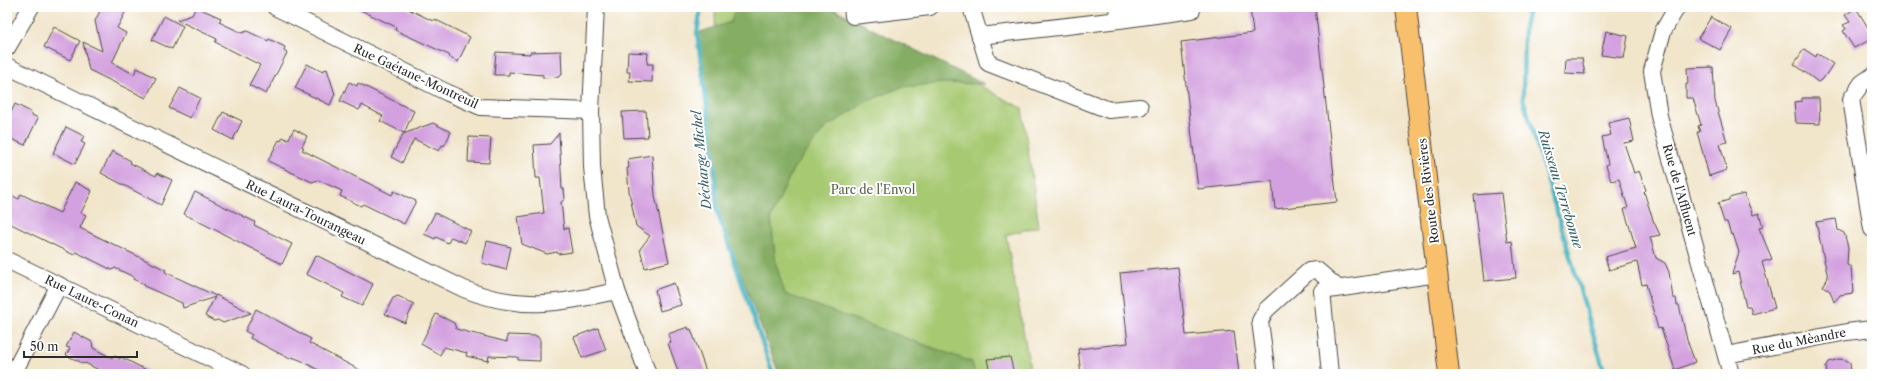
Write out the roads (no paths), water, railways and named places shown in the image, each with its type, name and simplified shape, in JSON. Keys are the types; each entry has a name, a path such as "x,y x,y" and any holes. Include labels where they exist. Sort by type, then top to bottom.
{"main road":[{"name":"Route des Rivières","path":"1406,7 1449,374"}],"street":[{"path":"7,48 31,7"},
{"name":"Rue Gaétane-Montreuil","path":"275,7 441,90 481,107 591,110"},
{"path":"596,7 591,110 592,167 598,216 618,290 648,374"},
{"path":"852,7 853,16 930,7"},
{"path":"971,7 988,63 1110,110 1140,107"},
{"path":"980,36 1118,13 1192,10 1191,7"},
{"name":"Rue de l'Affluent","path":"1677,7 1663,32 1652,71 1659,116 1731,374"},
{"name":"Rue Laura-Tourangeau","path":"7,66 483,297 529,304 563,302 618,290"},
{"path":"1872,76 1862,83 1851,99 1872,229"},
{"name":"Rue Laure-Conan","path":"7,260 242,374"},
{"path":"1267,374 1260,321 1266,310 1309,271 1317,270 1338,288"},
{"path":"1330,374 1322,291 1437,274"},
{"path":"13,374 59,285"},
{"name":"Rue du Mèandre","path":"1726,355 1847,332 1872,329"}],"waterway":[{"name":"Décharge Michel","path":"701,7 697,33 714,159 717,211 773,374"},
{"name":"Ruisseau Terrebonne","path":"1529,7 1524,27 1523,98 1605,374"}],"park label":[{"name":"Parc de l'Envol","path":"873,189"}]}
